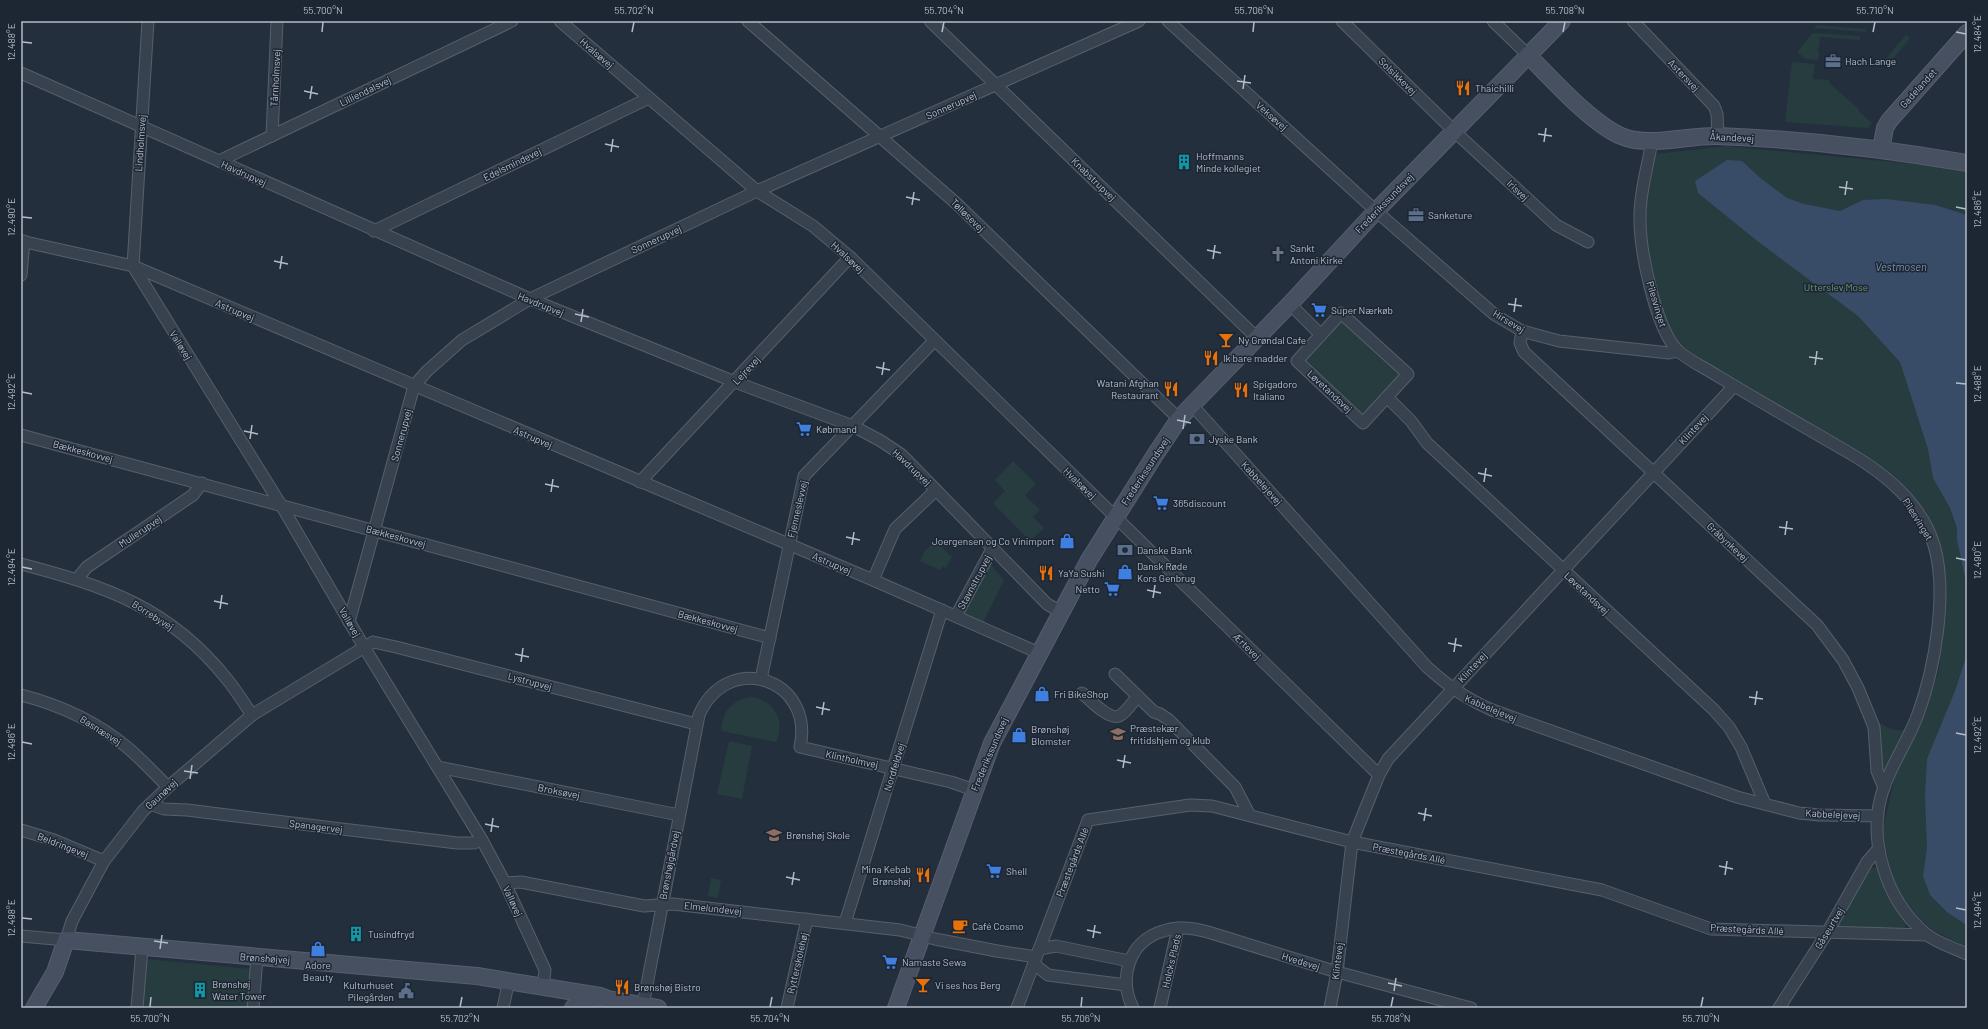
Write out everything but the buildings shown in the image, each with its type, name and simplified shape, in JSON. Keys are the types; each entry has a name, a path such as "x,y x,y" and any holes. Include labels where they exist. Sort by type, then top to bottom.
{"street":[{"name":"Lindholmsvej","path":"133,266 148,21"},
{"name":"Tårnholmsvej","path":"272,136 278,21"},
{"name":"Lilliendalsvej","path":"219,161 512,21"},
{"name":"Hvalsøvej","path":"560,21 757,191 813,226 850,257 1115,517"},
{"name":"Tølløsevej","path":"748,21 957,204 1179,419"},
{"name":"Knabstrupvej","path":"930,21 1257,338"},
{"name":"Sonnerupvej","path":"349,622 414,386 427,371 462,340 530,299 757,191 997,85 1122,24 1139,21"},
{"name":"Veksøvej","path":"1168,21 1376,211"},
{"name":"Solsikkevej","path":"1342,21 1454,130"},
{"path":"1493,21 1528,55"},
{"name":"Frederikssundsvej","path":"896,1008 921,934 992,743 1089,560 1115,517 1179,419 1290,304 1376,211 1562,21"},
{"name":"Astersvej","path":"1633,21 1714,106 1717,114 1718,136"},
{"name":"Gadelandet","path":"1881,149 1885,128 1889,121 1967,33"},
{"name":"Åkandevej","path":"1528,55 1596,121 1622,137 1652,141 1692,136 1718,136 1881,149 1967,163"},
{"name":"Havdrupvej","path":"21,73 530,299 735,382 853,426 882,441 902,455 1047,604 1061,612"},
{"name":"Edelsmindevej","path":"374,231 649,98"},
{"name":"Irisvej","path":"1454,130 1556,225 1588,242"},
{"name":"Pilesvinget","path":"1652,141 1640,213 1640,236 1655,301 1666,332 1678,351 1734,386 1870,465 1894,484 1911,503 1926,526 1934,543 1941,585 1940,608 1928,685 1917,717 1884,788 1878,816 1879,848 1883,867 1895,895 1907,913 1927,935 1967,954"},
{"name":"Hirsevej","path":"1376,211 1495,315 1522,331 1559,341 1669,353 1678,351"},
{"path":"21,275 23,241"},
{"name":"Astrupvej","path":"23,241 133,266 789,544 1039,653"},
{"name":"Lejrevej","path":"640,482 735,382 850,257"},
{"name":"Valløvej","path":"133,266 281,505 349,622 482,840 505,883 544,970 546,988"},
{"path":"1290,304 1321,335"},
{"name":"Løvetandsvej","path":"1341,313 1408,374 1386,398 1364,422 1297,361 1341,313"},
{"name":"Gråbynkevej","path":"1522,331 1520,343 1524,352 1818,625 1843,660 1858,688 1874,727 1877,771 1884,788"},
{"name":"Fjenneslevvej","path":"761,679 804,476 934,341"},
{"name":"Klintevej","path":"1330,1008 1337,972 1352,842 1379,775 1388,759 1562,569 1734,386"},
{"name":"Løvetandsvej","path":"1386,398 1411,421 1428,443 1719,716 1741,747 1765,804"},
{"name":"Kabbelejevej","path":"1192,405 1426,667 1452,689 1470,701 1730,794 1765,804 1819,815 1878,816"},
{"name":"Bækkeskovvej","path":"21,435 770,638"},
{"name":"Mullerupvej","path":"77,579 87,567 193,495 202,483"},
{"path":"873,580 894,529 936,490"},
{"name":"Ærtevej","path":"1115,517 1379,775"},
{"name":"Stavnstrupvej","path":"956,616 992,548"},
{"name":"Borrebyvej","path":"21,564 77,579 117,594 143,607 180,632 206,656 226,678 252,715"},
{"name":"Nordfeldvej","path":"845,923 942,610"},
{"name":"Lystrupvej","path":"364,647 373,642 396,647 696,724"},
{"name":"Gaunøvej","path":"34,1008 55,972 72,922 104,861 142,811 252,715 364,647"},
{"path":"1115,674 1154,712 1160,714 1168,720 1234,787 1249,814"},
{"name":"Brønshøjgårdvej","path":"650,1007 661,905 696,724 702,706 715,690 732,681 751,678 761,679"},
{"name":"Klintholmvej","path":"761,679 779,687 793,700 801,718 803,728 800,748 952,782 974,790"},
{"path":"1082,693 1104,712 1116,717 1120,715 1137,697"},
{"name":"Basnæsvej","path":"21,695 50,704 79,716 104,730 129,749 168,787"},
{"name":"Broksøvej","path":"438,767 679,815"},
{"name":"Spanagervej","path":"150,804 164,809 192,811 457,843 482,840"},
{"name":"Præstegårds Allé","path":"1017,1008 1088,820 1190,805 1212,806 1249,814 1352,842 1602,890 1711,929 1927,935"},
{"name":"Beldringevej","path":"21,830 54,840 104,861"},
{"name":"Gåseurtvej","path":"1779,1008 1827,933 1867,862 1879,848"},
{"name":"Elmelundevej","path":"505,883 521,882 644,906 673,904 845,923 921,934"},
{"name":"Rytterskolehøj","path":"787,1008 808,919"},
{"name":"Hvedevej","path":"1178,928 1195,928 1337,972 1471,1008"},
{"name":"Holcks Plads","path":"1133,1008 1128,999 1126,986 1126,973 1129,961 1138,948 1149,937 1163,930 1178,928 1160,1008"},
{"path":"921,934 935,939 997,952 1036,956 1056,946 1129,961"},
{"name":"Brønshøjvej","path":"21,936 509,980 546,988 600,996 608,999 650,1007"},
{"path":"137,1008 142,948"},
{"path":"1036,956 1048,975 1126,986"},
{"path":"253,1008 256,957"},
{"path":"503,1008 509,980"},
{"name":"Frederikssundsvej","path":"889,1008 904,981"},
{"path":"546,988 559,997 567,1008"},
{"path":"573,1008 581,999 608,999"}],"green space":[{"path":"1817,25 1867,29 1865,32 1814,28"},
{"path":"1813,33 1860,36 1860,40 1820,37 1819,47 1817,48 1819,52 1818,60 1806,59 1797,52"},
{"path":"1906,35 1910,38 1889,64 1883,62"},
{"path":"1792,62 1815,64 1813,79 1829,80 1829,83 1859,109 1858,111 1872,123 1868,128 1785,122"},
{"name":"Utterslev Mose","path":"1726,146 1967,169 1967,947 1932,930 1910,909 1891,879 1883,829 1894,780 1919,725 1938,674 1946,606 1944,562 1926,511 1895,478 1859,451 1686,352 1668,326 1647,258 1644,213 1655,154"},
{"path":"1344,318 1403,375 1364,416 1302,362"},
{"path":"1013,461 1036,484 1025,495 1040,510 1033,517 1044,528 1030,541 993,503 1005,491 995,480"},
{"path":"935,541 952,557 946,568 943,566 940,570 920,561 924,552"},
{"path":"989,563 1004,580 983,623 962,613"},
{"path":"750,697 766,702 776,712 780,726 776,742 721,731 723,718 729,708 738,701"},
{"path":"1910,722 1889,769 1885,770 1881,768 1879,725 1882,724 1894,730 1903,730"},
{"path":"729,741 752,746 742,799 717,794"},
{"path":"1870,867 1877,868 1889,899 1909,922 1903,929 1835,927"},
{"path":"711,878 721,880 718,898 708,896"},
{"path":"146,959 252,969 248,1008 142,1008"}],"water":[{"name":"Vestmosen","path":"1727,160 1742,161 1759,177 1787,198 1804,204 1840,211 1863,200 1886,199 1935,205 1967,215 1967,586 1957,540 1957,528 1950,508 1933,478 1928,449 1900,362 1858,316 1756,240 1698,193 1695,181"},
{"path":"1967,654 1967,925 1948,913 1930,895 1923,876 1927,848 1925,795 1927,759 1955,691"}],"place":[{"name":"Hach Lange","path":"1833,61"},
{"name":"Thaichilli","path":"1463,88"},
{"name":"Hoffmanns Minde kollegiet","path":"1184,162"},
{"name":"Sanketure","path":"1416,215"},
{"name":"Sankt Antoni Kirke","path":"1278,254"},
{"name":"Super Nærkøb","path":"1319,310"},
{"name":"Ny Grøndal Cafe","path":"1226,340"},
{"name":"Ik bare madder","path":"1211,358"},
{"name":"Watani Afghan Restaurant","path":"1171,389"},
{"name":"Spigadoro Italiano","path":"1241,390"},
{"name":"Købmand","path":"804,429"},
{"name":"Jyske Bank","path":"1197,439"},
{"name":"365discount","path":"1161,503"},
{"name":"Joergensen og Co Vinimport","path":"1067,541"},
{"name":"Danske Bank","path":"1125,550"},
{"name":"Dansk Røde Kors Genbrug","path":"1125,572"},
{"name":"YaYa Sushi","path":"1046,573"},
{"name":"Netto","path":"1112,589"},
{"name":"Fri BikeShop","path":"1042,694"},
{"name":"Præstekær fritidshjem og klub","path":"1118,734"},
{"name":"Brønshøj Blomster","path":"1019,735"},
{"name":"Brønshøj Skole","path":"774,835"},
{"name":"Shell","path":"994,871"},
{"name":"Mina Kebab Brønshøj","path":"923,875"},
{"name":"Café Cosmo","path":"960,926"},
{"name":"Tusindfryd","path":"356,934"},
{"name":"Adore Beauty","path":"318,949"},
{"name":"Namaste Sewa","path":"890,962"},
{"name":"Vi ses hos Berg","path":"923,985"},
{"name":"Brønshøj Bistro","path":"622,987"},
{"name":"Brønshøj Water Tower","path":"200,990"},
{"name":"Kulturhuset Pilegården","path":"406,991"}]}
